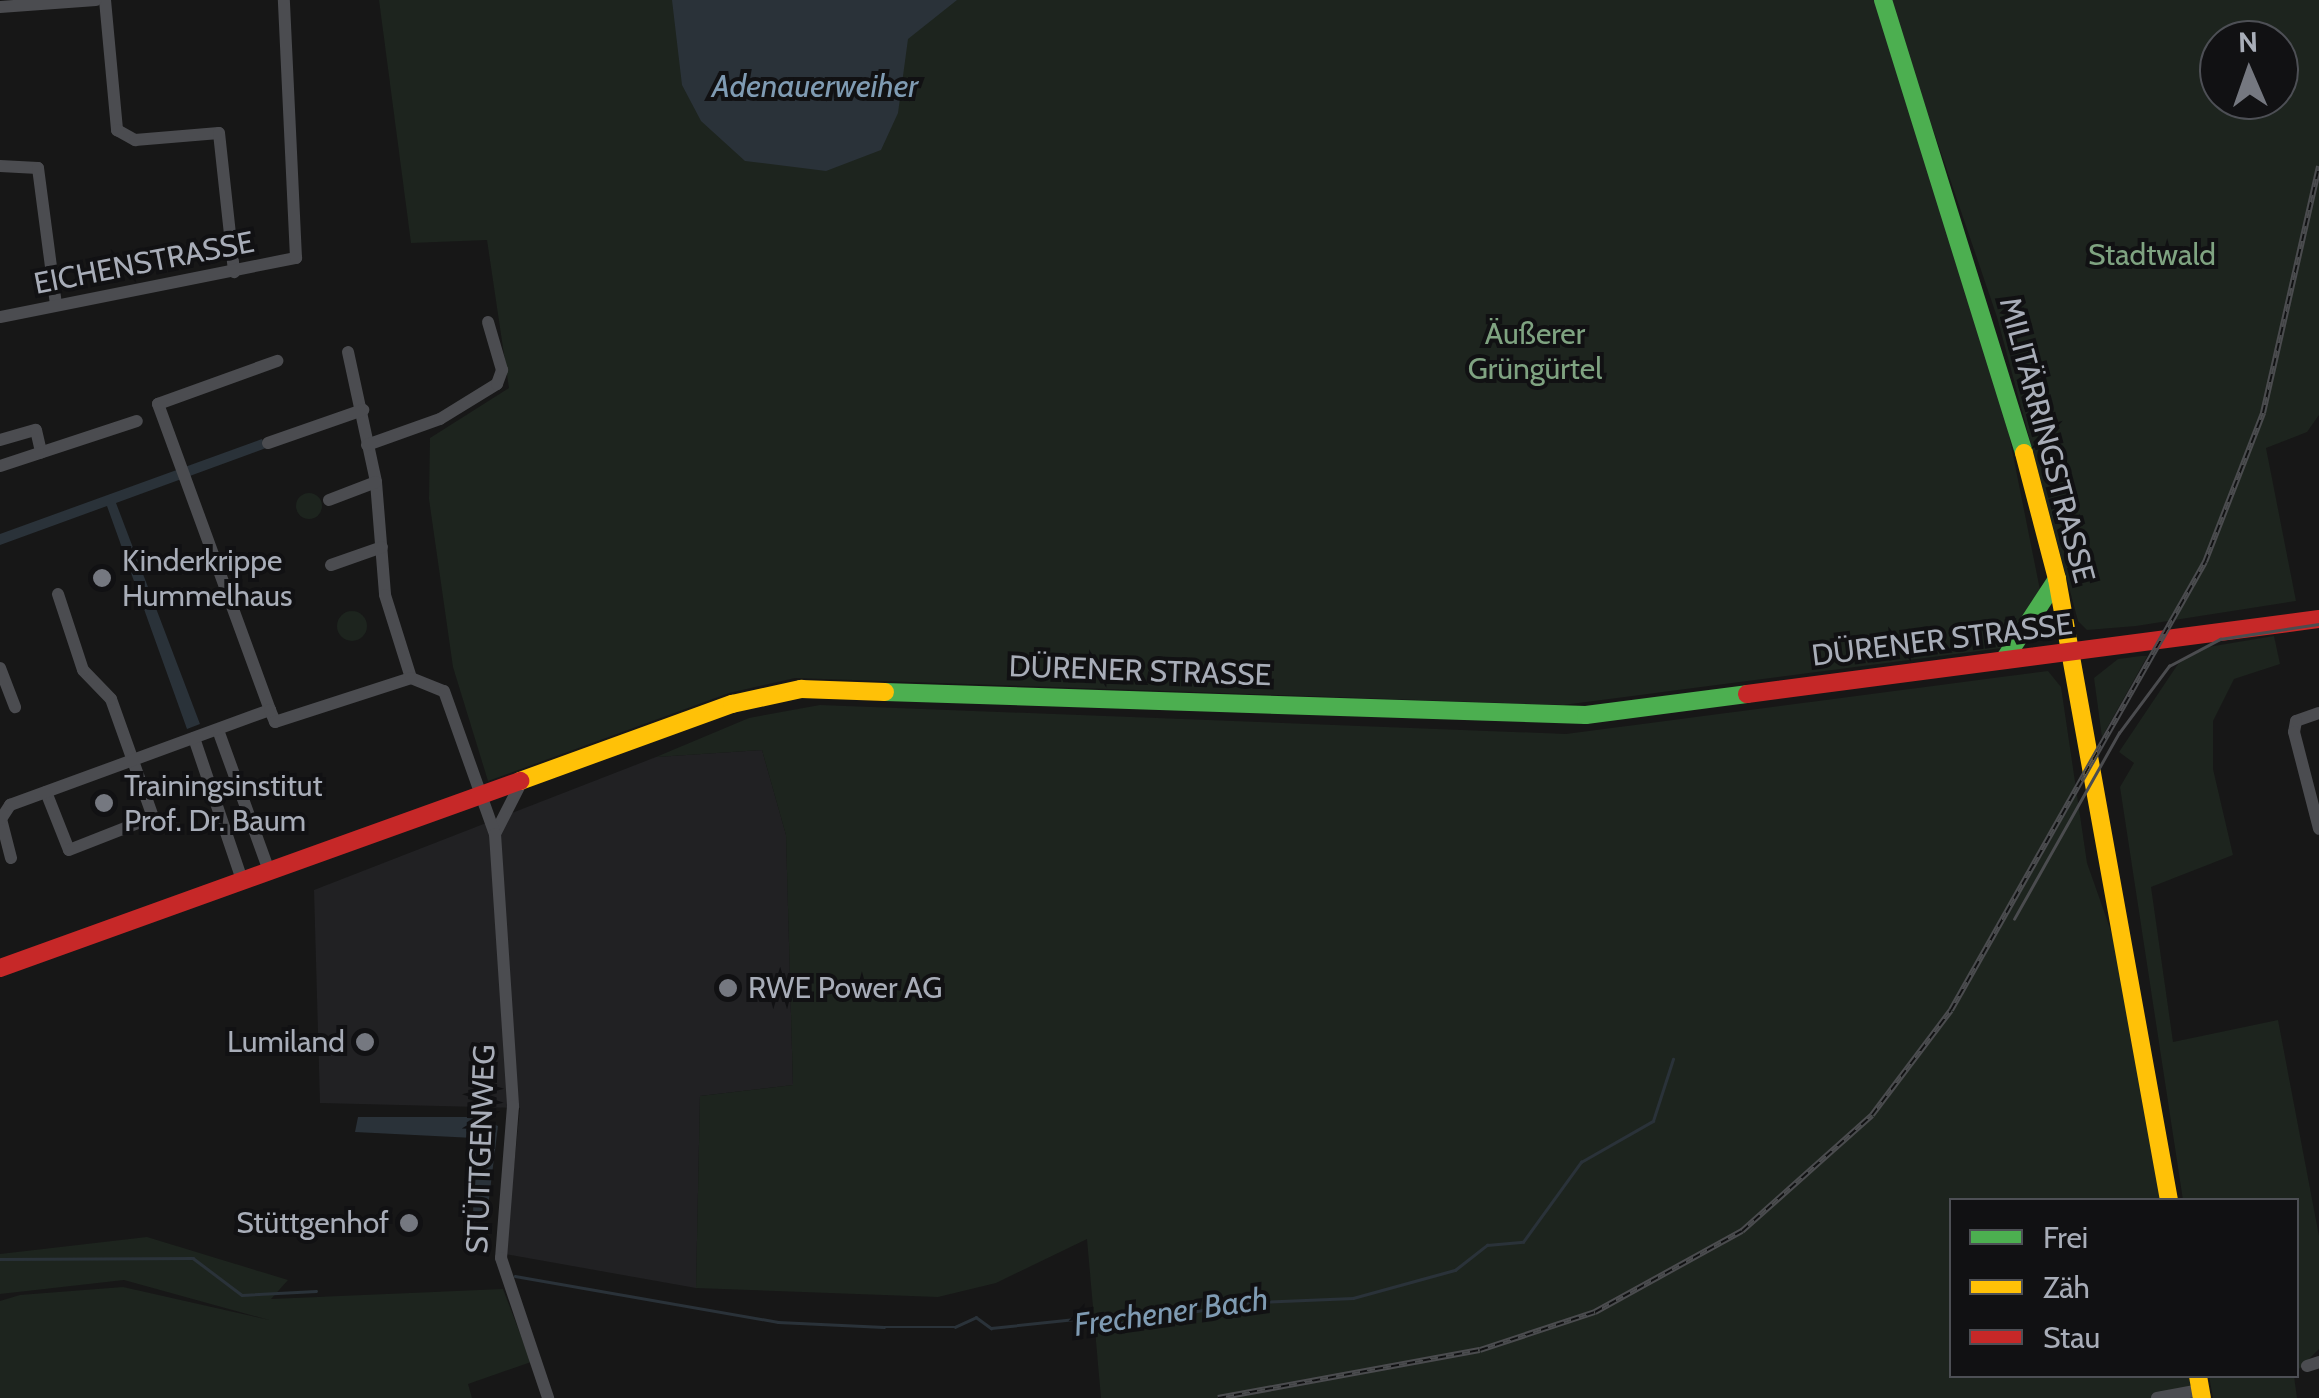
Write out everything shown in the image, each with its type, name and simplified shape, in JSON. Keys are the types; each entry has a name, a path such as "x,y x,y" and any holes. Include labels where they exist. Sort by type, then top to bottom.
{"main road":[{"name":"MILITÄRRINGSTRASSE","path":"1883,0 1994,338 2057,579 2169,1198"},
{"path":"2004,660 2057,579"},
{"name":"DÜRENER STRASSE","path":"0,968 522,781 801,689 1586,715 2319,619"}],"street":[{"path":"0,7 96,0"},
{"path":"105,0 122,137 218,133 234,272"},
{"name":"EICHENSTRASSE","path":"0,316 296,258 284,0"},
{"path":"0,166 35,164 56,305"},
{"path":"367,445 440,419 496,384 502,370 488,322"},
{"path":"277,362 158,404 275,722 410,678 385,595 376,482 348,352"},
{"path":"268,442 363,410"},
{"path":"0,466 137,420"},
{"path":"0,440 36,430 42,452"},
{"path":"330,500 376,482"},
{"path":"331,565 382,546"},
{"path":"46,792 68,850 147,826 153,811 106,690 83,670 58,594"},
{"path":"0,668 15,707"},
{"name":"STÜTTGENWEG","path":"410,678 456,708 486,794 495,834 513,1106 505,1278 548,1398"},
{"path":"11,858 2,814 46,792 270,710"},
{"path":"2319,713 2296,721 2294,732 2319,829"},
{"path":"218,730 270,871"},
{"path":"194,738 242,880"},
{"path":"495,834 522,781"},
{"path":"226,832 252,824"},
{"path":"2157,1398 2200,1388"}],"shaded area":[{"path":"762,750 786,835 793,1085 700,1096 696,1288 505,1254 520,1108 320,1103 314,890 656,757"}],"green space":[{"name":"Äußerer Grüngürtel","path":"379,0 1875,0 1999,385 2041,595 2002,648 1563,705 795,678 729,693 488,781 453,667 429,499 430,438 509,388 487,240 411,243"},
{"name":"Stadtwald","path":"1889,0 2319,0 2319,415 2307,432 2266,448 2296,601 2136,626 2087,630 2078,621 1997,317"},
{"path":"309,493 318,497 322,506 318,515 309,519 300,515 296,506 300,497"},
{"path":"352,611 362,616 367,626 362,636 352,641 342,636 337,626 342,616"},
{"path":"2274,636 2280,664 2234,679 2213,721 2213,769 2233,855 2151,887 2173,1042 2278,1020 2319,1236 2319,1349 2299,1369 2299,1198 2183,1198 2120,787 2134,763 2119,752 2178,664 2202,648"},
{"path":"2148,655 2102,737 2094,678 2118,659"},
{"path":"2048,671 2061,687 2087,863 2119,954 2162,1198 1949,1198 1949,1378 2189,1378 2193,1398 1101,1398 1087,1239 996,1283 938,1297 696,1288 700,1096 793,1085 786,835 762,750 656,757 749,718 820,705 1566,734"},
{"path":"147,1237 288,1280 271,1299 503,1289 531,1362 468,1384 472,1398 0,1398 0,1301 20,1295 123,1287 269,1320 124,1280 0,1294 0,1254"},
{"path":"2209,1378 2294,1378 2297,1398 2213,1398"}],"water":[{"name":"Adenauerweiher","path":"672,0 957,0 908,39 898,113 881,150 826,171 745,161 701,121 682,85"},
{"path":"262,439 266,448 116,503 200,724 187,729 107,506 0,545 0,534"},
{"path":"358,1117 473,1117 498,1126 487,1215 473,1223 474,1138 355,1132"}],"waterway":[{"name":"Frechener Bach","path":"515,1276 778,1322 884,1327 955,1327 976,1317 991,1328 1084,1318 1130,1324 1238,1303 1353,1298 1455,1270 1487,1245 1523,1242 1581,1162 1653,1121 1673,1059"},
{"name":"Frechener Bach","path":"0,1259 193,1258 242,1295 316,1291"}],"tram line":[{"path":"2014,919 2119,733 2169,666 2220,639 2319,624"}],"railway":[{"path":"1218,1398 1480,1350 1595,1312 1742,1231 1872,1115 1951,1010 2205,562 2263,413 2319,166"}],"traffic: fast":[{"path":"1883,0 2024,453"},
{"path":"2004,660 2057,579"},
{"path":"885,692 1586,715 1747,694"}],"traffic: slow":[{"path":"2024,453 2057,579 2169,1198"},
{"path":"520,781 732,704 801,689 885,692"},
{"path":"2198,1378 2202,1398"}],"traffic: jam":[{"path":"1747,694 2319,619"},
{"path":"0,968 520,781"}],"place":[{"name":"Kinderkrippe Hummelhaus","path":"102,578"},
{"name":"Trainingsinstitut Prof. Dr. Baum","path":"104,803"},
{"name":"RWE Power AG","path":"728,988"},
{"name":"Lumiland","path":"365,1042"},
{"name":"Stüttgenhof","path":"409,1223"}]}
